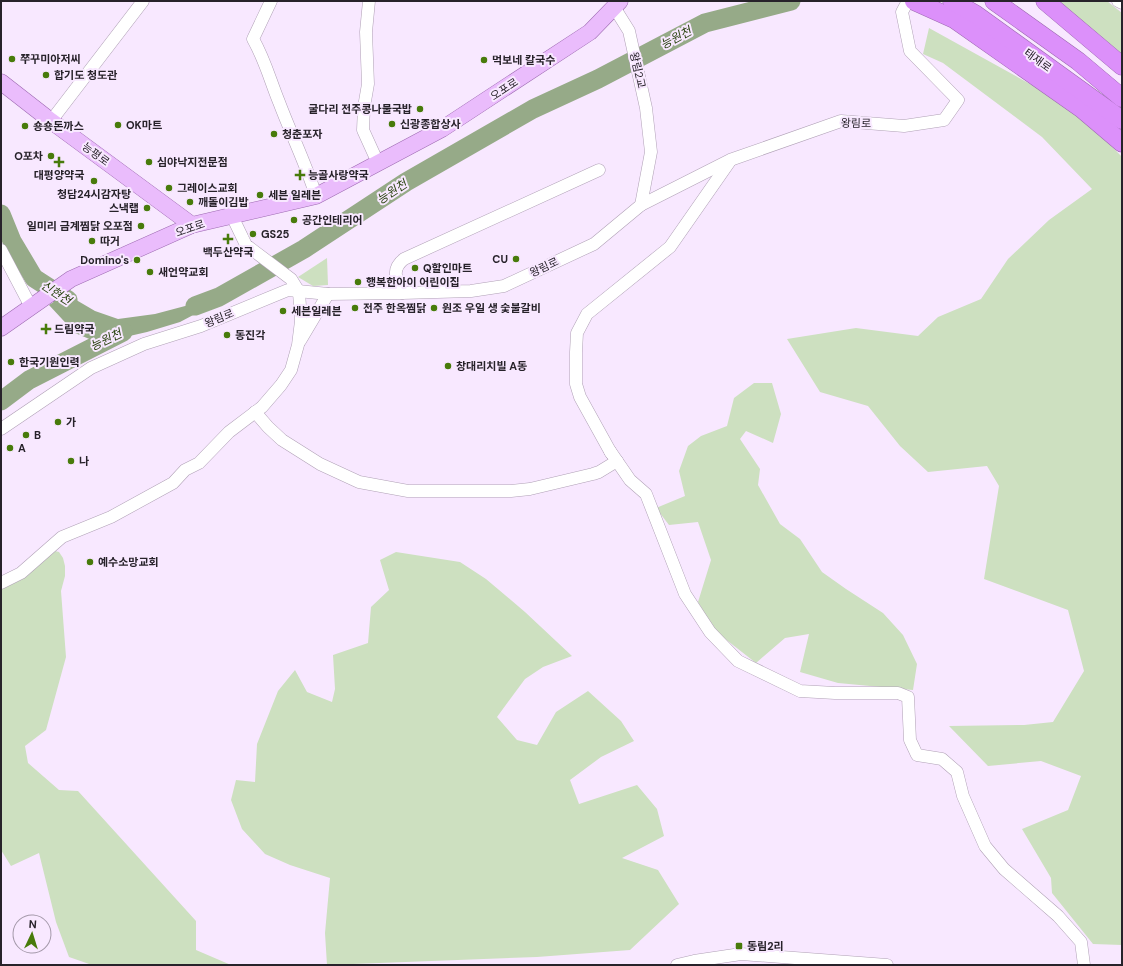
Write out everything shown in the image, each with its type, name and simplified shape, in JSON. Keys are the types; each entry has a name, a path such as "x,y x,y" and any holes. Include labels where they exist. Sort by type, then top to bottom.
{"highway":[{"path":"914,1 954,19 1082,109 1122,143"},
{"name":"태재로","path":"952,1 975,14 1122,120"},
{"name":"태재로","path":"994,1 1078,61 1122,98"},
{"path":"1045,1 1122,66"}],"main road":[{"name":"오포로","path":"1,328 71,279 192,225 316,196 442,129 590,32 617,4"},
{"name":"능평로","path":"1,82 51,121 192,225"}],"street":[{"path":"51,121 143,1"},
{"path":"271,1 253,39 262,55 279,103 311,179 316,196"},
{"path":"369,1 366,32 368,84 364,107 363,130 378,163"},
{"name":"왕림로","path":"1,429 96,365 144,344 201,326 288,290 328,294 402,293 471,291 504,286 594,244 641,205 730,160 841,121 904,126 944,120 958,100 910,51 902,12 908,1"},
{"path":"1118,1 1122,3"},
{"name":"왕림2교","path":"617,4 629,31 646,108 651,152 641,205"},
{"path":"730,160 670,247 587,314 577,332 576,384 580,397 612,455 630,480 646,494 685,594 710,632 738,661 800,691 835,693 898,693 908,697 910,740 917,755 942,759 957,772 963,796 985,846 1004,869 1058,916 1081,942 1084,965"},
{"path":"402,293 396,278 396,270 400,262 404,259 599,170"},
{"path":"1,583 21,574 62,538 111,517 173,483 185,470 199,463 229,432 262,407 281,386 290,370 298,345 301,321 299,292 291,279 246,245 232,216"},
{"path":"1,250 32,306"},
{"path":"298,345 328,294"},
{"path":"255,412 282,440 320,464 359,482 408,491 511,491 530,489 599,472 612,455"},
{"path":"677,965 741,954 887,965"}],"shaded area":[{"path":"1052,1 1107,1 1122,13 1122,63"},
{"path":"929,28 1077,110 1122,157 1122,945 1093,944 1052,893 1051,878 1022,829 1068,810 1081,776 1041,761 988,766 949,726 1024,725 1053,722 1084,671 1068,610 984,579 999,486 987,466 928,472 900,446 868,406 820,392 787,339 856,328 918,336 938,317 981,299 1008,259 1049,220 1092,189 1042,137 943,63 923,54"},
{"path":"327,258 328,285 313,286 298,277"},
{"path":"754,383 772,383 781,414 773,443 746,431 740,439 760,469 758,485 780,524 800,539 822,572 883,613 903,635 917,664 913,690 838,683 800,672 809,634 785,638 756,663 715,631 698,602 711,560 698,522 669,525 656,508 685,496 679,471 688,446 701,436 727,426 734,398"},
{"path":"51,550 59,552 63,558 65,566 65,576 61,591 66,657 46,730 25,746 28,763 59,790 78,791 196,921 196,950 231,965 92,965 69,957 56,922 39,853 11,866 1,850 1,589 23,576"},
{"path":"396,552 460,562 486,579 525,612 572,656 543,667 525,679 497,717 517,740 537,745 556,712 588,691 621,721 634,741 601,757 570,780 579,804 637,785 657,809 664,836 622,858 658,870 679,904 630,950 537,957 327,965 325,933 330,878 290,865 265,854 242,829 231,800 236,780 255,782 257,744 278,691 295,670 307,692 332,702 335,689 333,655 368,643 371,607 389,590 380,560"}],"water":[{"path":"240,285 216,303 180,322 147,332 99,343 75,333 49,305 66,294 95,311 118,319 155,314 219,297"}],"waterway":[{"name":"능원천","path":"195,306 219,297 304,249 406,182 533,109 598,79 705,23 791,1"},
{"name":"신현천","path":"1,214 12,241 34,278 68,300"},
{"name":"능원천","path":"1,401 29,380 123,332"}],"place":[{"name":"쭈꾸미아저씨","path":"12,59"},
{"name":"먹보네 칼국수","path":"484,60"},
{"name":"합기도 청도관","path":"46,75"},
{"name":"굴다리 전주콩나물국밥","path":"420,109"},
{"name":"신광종합상사","path":"392,124"},
{"name":"OK마트","path":"118,125"},
{"name":"숑숑돈까스","path":"25,126"},
{"name":"청춘포자","path":"274,134"},
{"name":"O포차","path":"51,156"},
{"name":"대평양약국","path":"59,162"},
{"name":"심야낙지전문점","path":"149,162"},
{"name":"능골사랑약국","path":"300,175"},
{"name":"청담24시감자탕","path":"94,181"},
{"name":"그레이스교회","path":"169,188"},
{"name":"세븐 일레븐","path":"260,195"},
{"name":"깨돌이김밥","path":"190,202"},
{"name":"스낵랩","path":"147,208"},
{"name":"공간인테리어","path":"294,220"},
{"name":"일미리 금계찜닭 오포점","path":"141,226"},
{"name":"GS25","path":"253,234"},
{"name":"백두산약국","path":"228,239"},
{"name":"따거","path":"92,241"},
{"name":"CU","path":"516,259"},
{"name":"Domino's","path":"137,260"},
{"name":"Q할인마트","path":"415,268"},
{"name":"새언약교회","path":"150,272"},
{"name":"행복한아이 어린이집","path":"358,282"},
{"name":"전주 한옥찜닭","path":"355,308"},
{"name":"원조 우일 생 숯불갈비","path":"434,308"},
{"name":"세븐일레븐","path":"283,311"},
{"name":"드림약국","path":"46,329"},
{"name":"동진각","path":"227,335"},
{"name":"한국기원인력","path":"11,362"},
{"name":"창대리치빌 A동","path":"448,366"},
{"name":"가","path":"58,422"},
{"name":"B","path":"26,435"},
{"name":"A","path":"10,448"},
{"name":"나","path":"71,461"},
{"name":"예수소망교회","path":"90,562"},
{"name":"동림2리","path":"739,946"}]}
